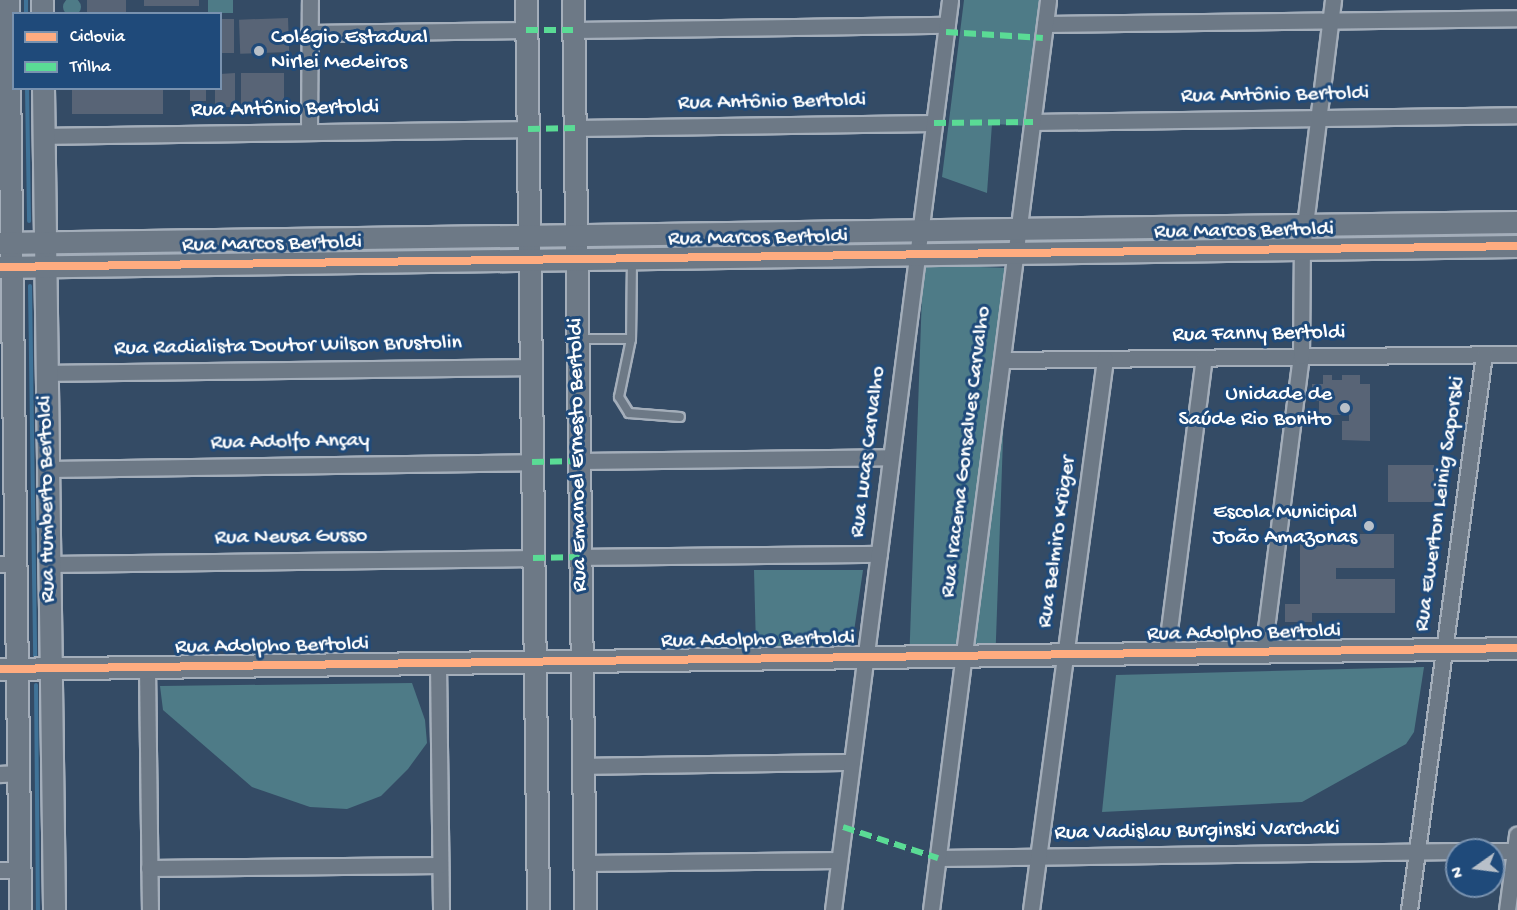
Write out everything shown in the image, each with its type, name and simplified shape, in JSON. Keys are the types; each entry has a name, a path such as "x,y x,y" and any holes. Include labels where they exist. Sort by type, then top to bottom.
{"street":[{"name":"Rua Humberto Bertoldi","path":"8,0 5,136 10,870 20,910"},
{"path":"309,0 309,132"},
{"name":"Rua Emanoel Ernesto Bertoldi","path":"526,0 538,910"},
{"name":"Rua Emanoel Ernesto Bertoldi","path":"573,0 585,910"},
{"name":"Rua Lucas Carvalho","path":"833,910 950,0"},
{"name":"Rua Iracema Gonsalves Carvalho","path":"931,910 1048,0"},
{"path":"1263,652 1301,356 1302,249 1333,0"},
{"path":"1045,24 1517,18"},
{"path":"573,30 947,25"},
{"path":"309,33 526,30"},
{"name":"Rua Humberto Bertoldi","path":"43,90 54,910"},
{"name":"Rua Antônio Bertoldi","path":"1033,122 1517,115"},
{"name":"Rua Antônio Bertoldi","path":"575,128 934,123"},
{"name":"Rua Antônio Bertoldi","path":"44,136 528,129"},
{"name":"Rua Marcos Bertoldi","path":"6,243 1517,222"},
{"name":"Rua Marcos Bertoldi","path":"6,267 1517,246"},
{"name":"Rua Ewerton Leinig Saporski","path":"1409,910 1484,354"},
{"name":"Rua Fanny Bertoldi","path":"1002,360 1517,354"},
{"path":"1166,653 1204,358"},
{"name":"Rua Belmiro Krüger","path":"1031,910 1105,359"},
{"name":"Rua Radialista Doutor Wilson Brustolin","path":"47,373 531,367"},
{"path":"579,461 891,457"},
{"name":"Rua Adolfo Ançay","path":"48,469 532,462"},
{"path":"580,557 879,554"},
{"name":"Rua Neusa Gusso","path":"49,564 533,558"},
{"name":"Rua Adolpho Bertoldi","path":"8,669 1517,648"},
{"path":"438,663 441,910"},
{"path":"147,667 150,910"},
{"path":"583,766 852,762"},
{"path":"1507,910 1517,835"},
{"name":"Rua Vadislau Burginski Varchaki","path":"938,858 1445,851"},
{"path":"585,863 839,860"},
{"path":"149,868 440,864"}],"lane":[{"path":"632,258 631,339 619,384 624,411 680,417"},
{"path":"578,339 631,339"}],"green space":[{"path":"69,-1 75,-1 80,4 79,12 65,12 63,7"},
{"path":"208,0 233,0 233,13 208,12"},
{"path":"964,0 1044,0 1030,126 992,124 987,193 942,177"},
{"path":"923,265 1009,268 996,652 910,649"},
{"path":"754,570 863,570 852,645 756,647"},
{"path":"1424,667 1414,732 1406,744 1302,802 1102,812 1116,675"},
{"path":"412,683 425,720 427,743 408,769 381,796 347,809 310,807 252,787 163,710 160,686"}],"building":[{"path":"87,0 126,0 126,12 87,12"},
{"path":"144,0 199,0 199,6 144,6"},
{"path":"288,18 289,52 240,54 239,20"},
{"path":"222,19 234,19 234,53 222,53"},
{"path":"235,73 235,107 215,107 215,90 222,90 222,74"},
{"path":"241,73 284,73 284,107 241,107"},
{"path":"72,90 163,90 163,114 72,114"},
{"path":"190,90 206,90 206,101 190,101"},
{"name":"Unidade de Saúde Rio Bonito","path":"1323,375 1332,375 1332,380 1342,380 1342,375 1360,375 1360,384 1370,384 1370,441 1342,440 1342,421 1349,421 1349,415 1319,415 1319,401 1312,401 1312,384 1323,384"},
{"path":"1388,465 1434,465 1434,502 1388,502"},
{"path":"1300,534 1394,534 1394,568 1336,568 1336,579 1395,579 1395,613 1312,613 1312,622 1285,622 1285,604 1300,604"}],"waterway":[{"path":"26,0 26,12"},
{"path":"27,90 29,221"},
{"path":"30,286 35,660"},
{"path":"36,685 38,910"}],"marked path":[{"path":"526,30 573,30"},
{"path":"946,32 1043,38"},
{"path":"934,123 1033,122"},
{"path":"528,129 575,128"},
{"path":"532,462 579,461"},
{"path":"533,558 580,557"},
{"path":"843,827 938,858"}],"cycle path":[{"path":"0,267 1517,246"},
{"path":"0,669 1517,648"}],"place":[{"name":"Colégio Estadual Nirlei Medeiros","path":"259,51"},
{"name":"Unidade de Saúde Rio Bonito","path":"1345,408"},
{"name":"Escola Municipal João Amazonas","path":"1369,526"}]}
